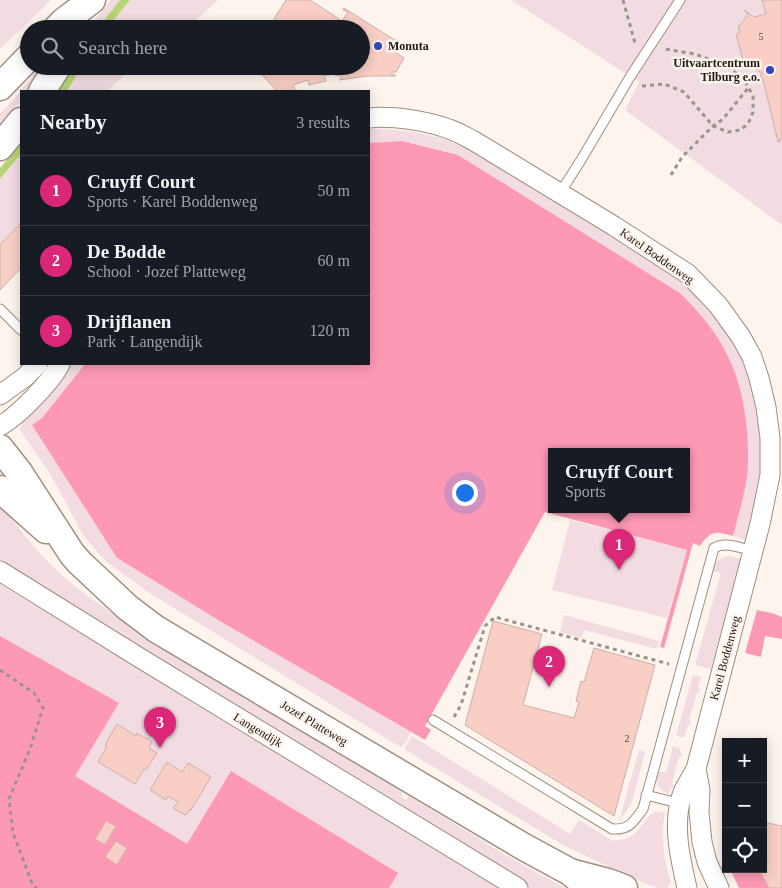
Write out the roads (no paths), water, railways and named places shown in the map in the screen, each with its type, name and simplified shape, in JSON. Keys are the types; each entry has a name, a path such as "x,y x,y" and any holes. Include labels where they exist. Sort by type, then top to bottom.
{"street":[{"path":"65,20 93,0"},
{"path":"87,20 93,0"},
{"path":"0,87 20,66"},
{"path":"43,90 52,75"},
{"name":"Karel Boddenweg","path":"370,118 418,121 450,129 474,141 614,226 688,274 718,305 742,337 752,357 766,407 770,438 770,475 760,524 696,769 700,790 689,805 678,814 679,853 687,888"},
{"path":"0,147 20,122"},
{"path":"0,395 25,377 37,365"},
{"path":"0,426 7,422 41,390 58,365"},
{"name":"Jozef Platteweg","path":"0,448 19,472 72,554"},
{"name":"Jozef Platteweg","path":"0,489 127,607 156,629 579,880 608,882 624,888"},
{"name":"Langendijk","path":"0,571 518,888"},
{"name":"Karel Boddenweg","path":"689,805 707,862 718,888"}],"lane":[{"path":"560,193 621,92 680,0"},
{"path":"0,309 20,329"},
{"path":"433,720 612,829 621,829 632,824 643,809 714,548 720,544 732,545 753,551"},
{"path":"646,795 689,805"}],"place":[{"name":"Monuta","path":"378,46"},
{"name":"Uitvaartcentrum Tilburg e.o.","path":"770,70"},
{"name":"Cruyff Court","path":"619,570"},
{"name":"De Bodde","path":"549,687"},
{"name":"Drijflanen","path":"160,748"}]}
